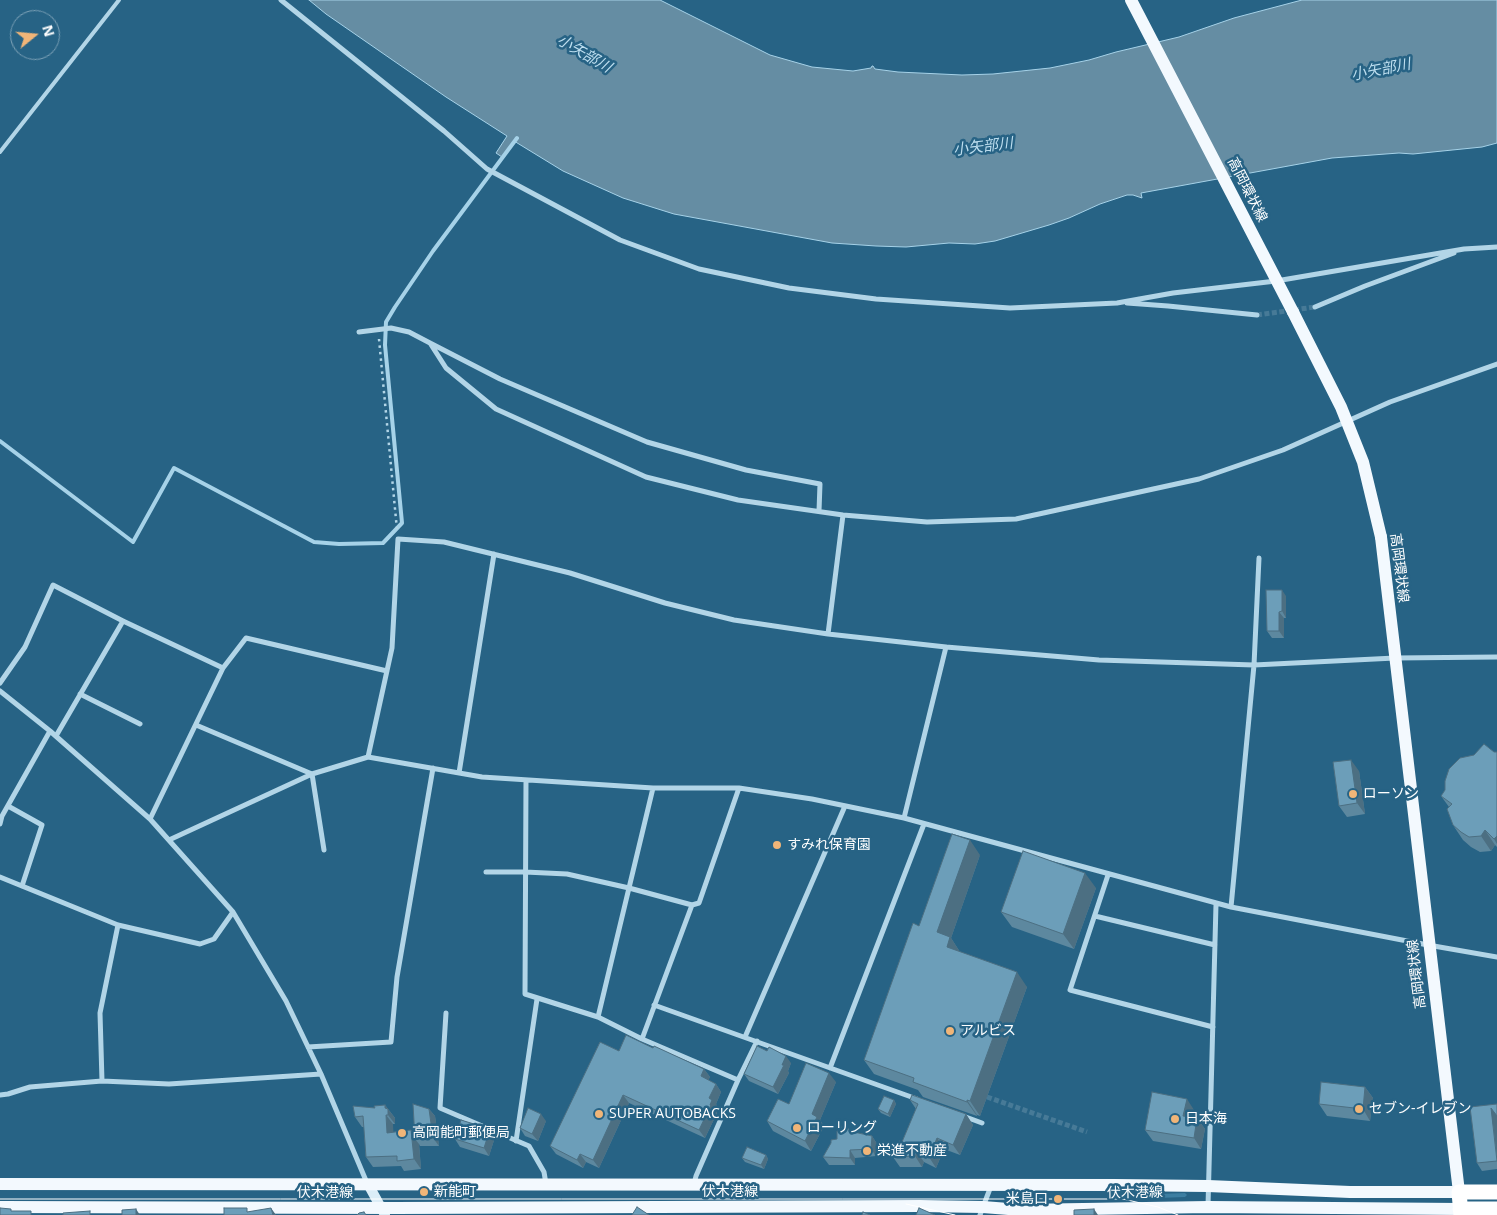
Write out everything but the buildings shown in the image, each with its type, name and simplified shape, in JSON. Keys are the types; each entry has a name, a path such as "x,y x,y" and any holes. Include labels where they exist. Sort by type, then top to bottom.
{"highway":[{"path":"1497,1192 1459,1192 1461,1212 1497,1209"}],"main road":[{"name":"高岡環状線","path":"1131,0 1341,407 1363,462 1381,537 1428,945 1459,1192"},
{"name":"伏木港線","path":"0,1184 1115,1185 1208,1186 1350,1192 1459,1192"},
{"path":"368,1184 383,1211"},
{"name":"伏木港線","path":"0,1207 383,1211 981,1211 1208,1206 1461,1212"}],"street":[{"path":"281,0 444,131 487,170 620,240 699,269 789,288 876,299 1010,308 1117,303 1257,315"},
{"path":"1117,303 1274,276 1464,249 1497,247"},
{"path":"1315,306 1464,249"},
{"path":"359,332 391,328 409,332 500,379 647,442 746,470 820,484 820,511"},
{"path":"430,343 446,368 496,409 646,477 738,500 843,515 927,522 1016,519 1199,479 1283,450 1390,402 1497,364"},
{"path":"828,634 843,515"},
{"path":"368,757 392,648 398,539 444,542 494,554 570,573 665,603 734,620 828,634 946,647 1099,660 1254,664 1394,658 1497,657"},
{"path":"459,773 494,554"},
{"path":"1231,907 1254,664 1259,558"},
{"path":"0,684 25,647 53,585 123,621 223,668"},
{"path":"56,736 123,621"},
{"path":"150,819 223,668 246,638 386,671"},
{"path":"904,818 946,647"},
{"path":"0,691 56,736 150,819 233,912 286,1001 321,1074 368,1184"},
{"path":"80,694 140,724"},
{"path":"196,725 312,774"},
{"path":"0,824 2,816 50,731"},
{"path":"169,840 312,774 368,757 482,777 653,788 740,788 812,799 904,818 1216,904 1497,957"},
{"path":"308,1047 391,1042 398,977 433,768"},
{"path":"312,774 324,850"},
{"path":"526,780 525,994 598,1017 642,1039 738,1080"},
{"path":"598,1017 653,788"},
{"path":"486,872 568,874 692,905 699,903 740,788"},
{"path":"8,806 42,825 22,886"},
{"path":"745,1037 845,806"},
{"path":"830,1068 924,824"},
{"path":"1108,874 1070,990 1213,1027"},
{"path":"0,877 118,926 200,944 214,939 233,912"},
{"path":"1208,1206 1216,904"},
{"path":"642,1039 692,905"},
{"path":"1094,916 1216,946"},
{"path":"102,1081 100,1013 118,926"},
{"path":"516,1141 537,999"},
{"path":"654,1005 920,1100"},
{"path":"446,1013 440,1108 529,1146 544,1172 546,1184"},
{"path":"694,1185 696,1176 756,1042"},
{"path":"0,1094 8,1094 30,1087 102,1081 169,1084 321,1074"},
{"path":"956,1113 982,1123"},
{"path":"981,1211 991,1186"}],"lane":[{"path":"0,152 119,0"}],"path":[{"path":"378,330 398,539"}],"shaded area":[{"path":"1185,1193 1187,1195 1185,1197 1158,1198 1157,1196 1158,1194"}],"water":[{"name":"小矢部川","path":"309,0 660,0 770,55 812,67 853,71 873,66 875,69 898,72 962,75 1050,68 1089,60 1179,37 1234,18 1302,0 1497,0 1497,143 1482,147 1413,154 1399,153 1332,158 1141,193 1142,198 1127,195 1049,225 995,241 975,244 949,243 906,247 832,243 674,214 623,198 563,171 514,141 502,157 496,153 507,136 446,97 326,14"}],"waterway":[{"path":"0,441 133,542 174,468 314,542 339,544 383,543 402,523 385,345 386,322 433,251 517,138"}],"tunnel":[{"path":"1257,315 1315,307"},
{"path":"987,1097 1087,1132"}],"tram line":[{"path":"0,1199 1123,1199 1158,1207 1178,1215"},
{"path":"906,1204 955,1215"}],"place":[{"name":"ローソン","path":"1353,794"},
{"name":"すみれ保育園","path":"777,845"},
{"name":"アルビス","path":"950,1031"},
{"name":"セブン-イレブン","path":"1359,1109"},
{"name":"SUPER AUTOBACKS","path":"599,1114"},
{"name":"日本海","path":"1175,1119"},
{"name":"ローリング","path":"797,1128"},
{"name":"高岡能町郵便局","path":"402,1133"},
{"name":"栄進不動産","path":"867,1151"},
{"name":"新能町","path":"424,1192"},
{"name":"米島口","path":"1058,1199"}]}
